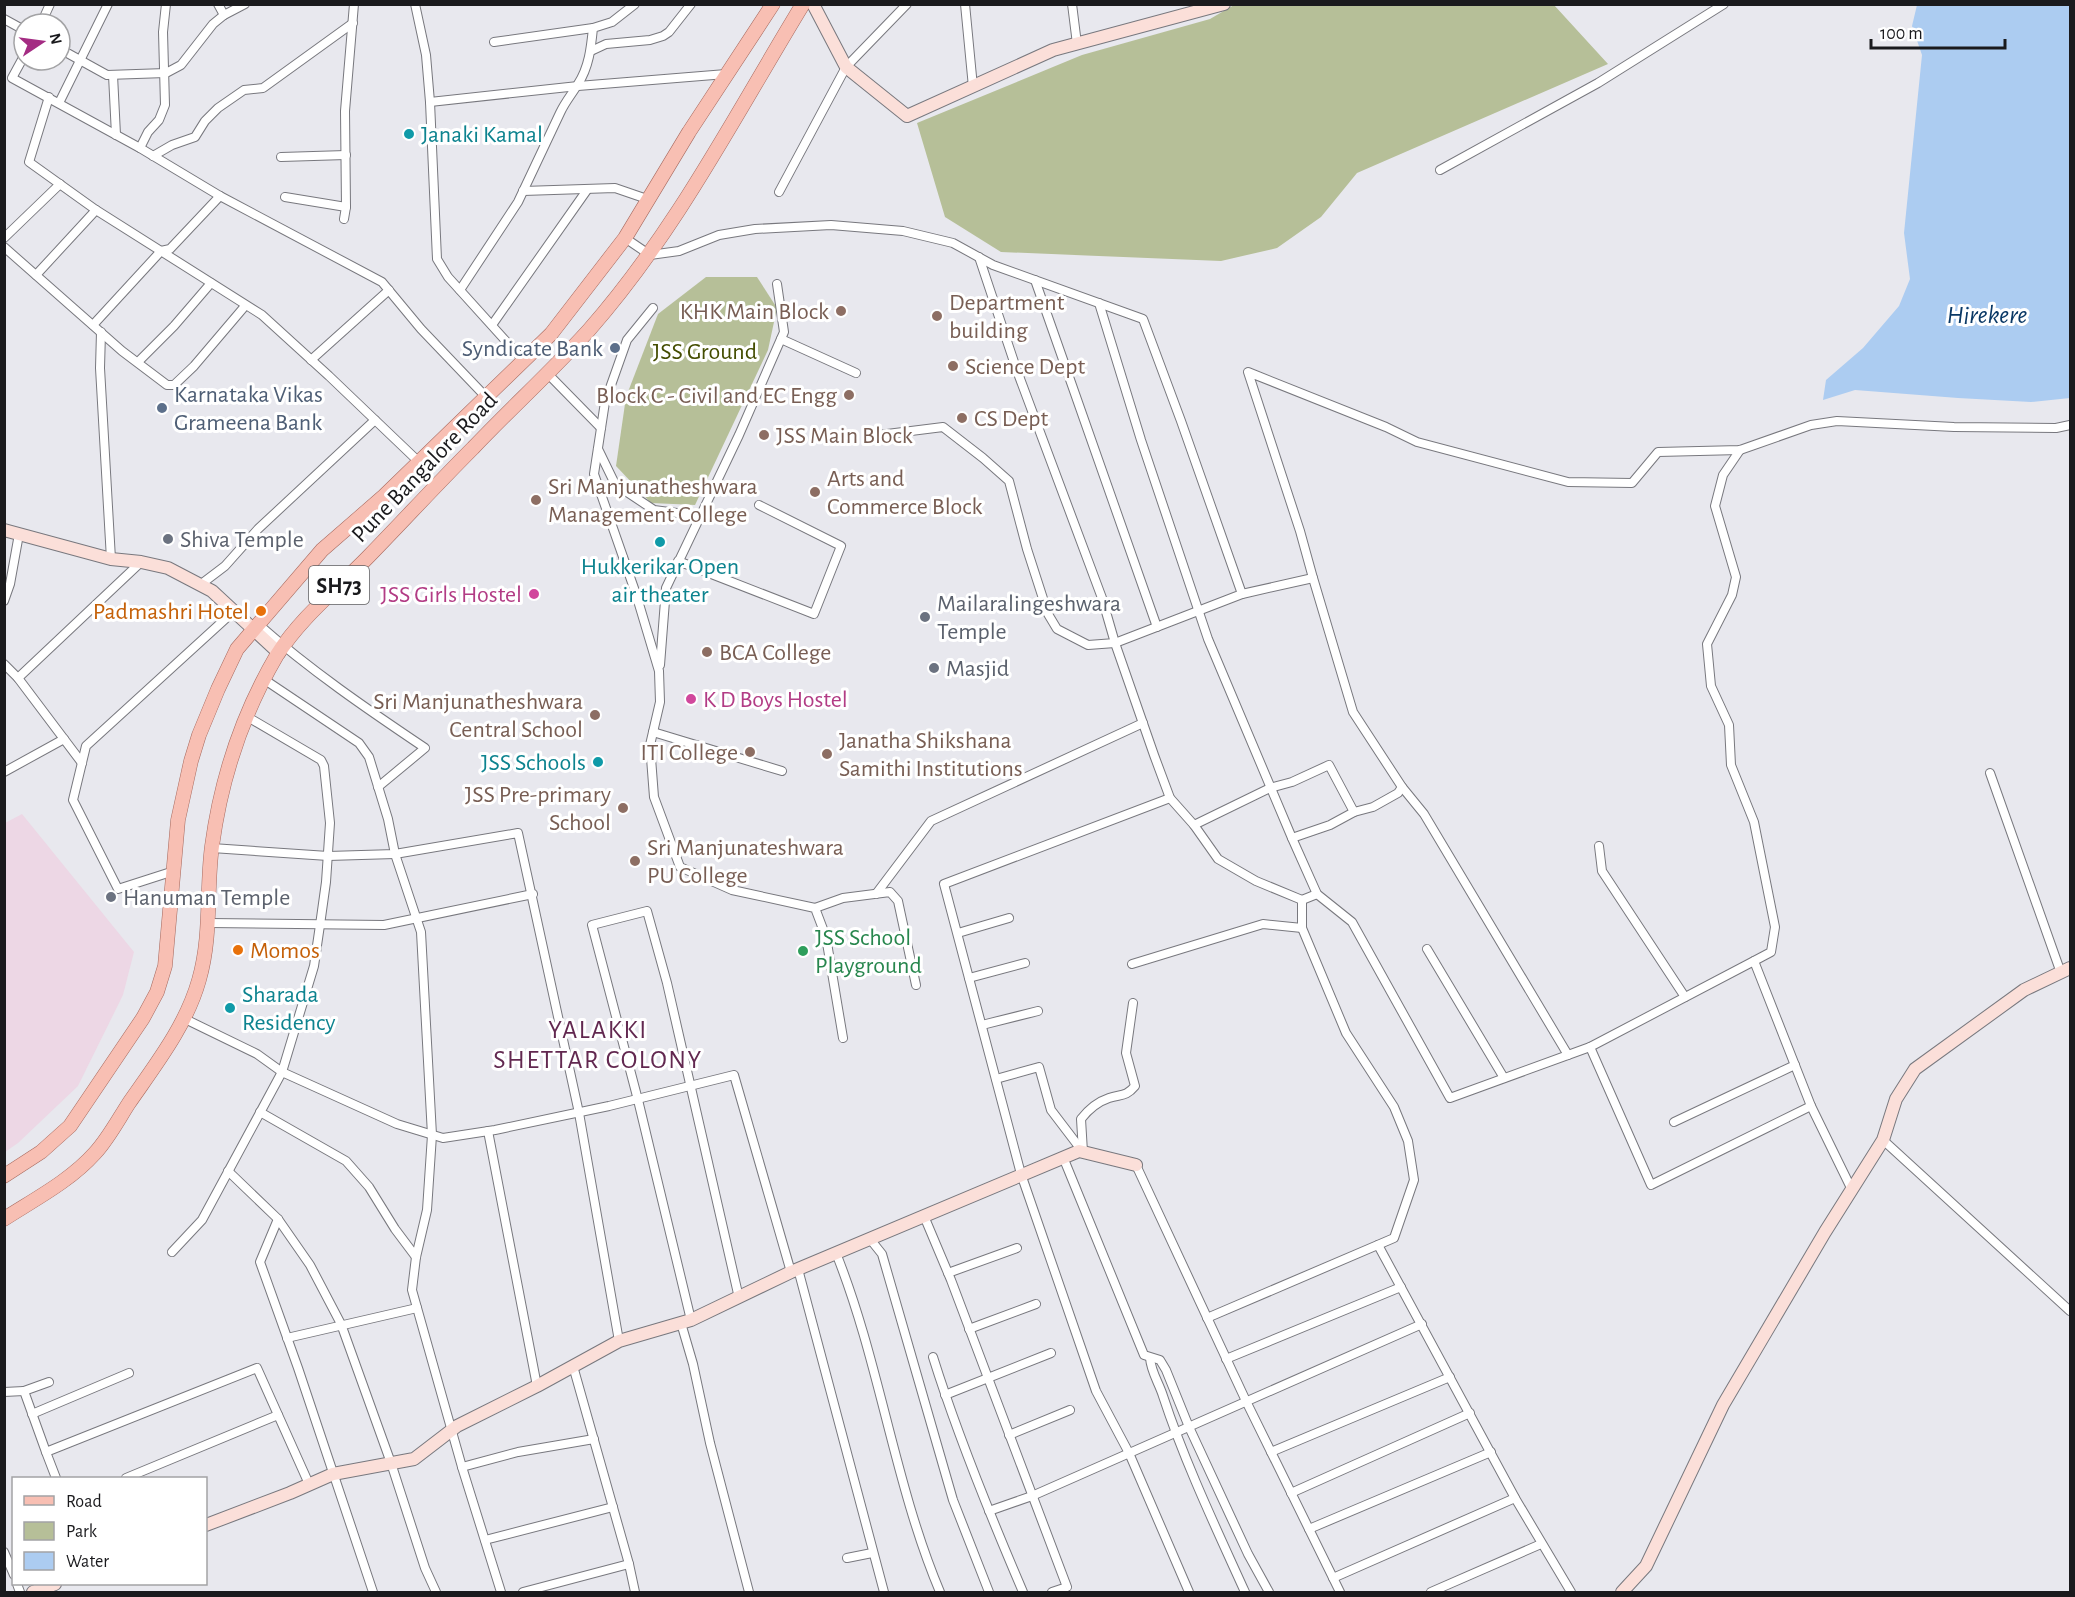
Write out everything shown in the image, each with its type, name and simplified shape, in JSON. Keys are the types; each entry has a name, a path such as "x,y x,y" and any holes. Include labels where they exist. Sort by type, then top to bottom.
{"main road":[{"name":"Pune Bangalore Road","path":"4,1176 41,1152 69,1126 143,1018 157,992 165,966 178,820 191,761 199,735 237,648 322,550 384,496 551,334 625,238 689,132 773,4"},
{"name":"Pune Bangalore Road","path":"4,1220 66,1179 96,1153 185,1019 200,979 209,923 212,848 227,772 246,716 281,650 307,616 354,572 472,448 548,374 589,329 650,255 711,163 744,100 803,4"}],"street":[{"path":"59,103 108,4"},
{"path":"140,148 148,132 159,120 165,105 166,73 163,32 166,4"},
{"path":"218,4 224,15"},
{"path":"72,56 107,75 166,73 181,65 213,24 224,15 245,4"},
{"path":"344,219 346,207 345,111 354,4"},
{"path":"415,4 426,55 430,102 436,259 460,290 522,360"},
{"path":"494,42 593,28 612,22 634,4"},
{"path":"591,51 606,44 650,40 663,36 669,32 691,4"},
{"path":"813,4 846,67 907,116 1053,50 1217,6"},
{"path":"779,192 846,67 907,4"},
{"path":"965,4 973,87"},
{"path":"1072,4 1077,44"},
{"path":"1440,170 1598,83 1724,4"},
{"path":"153,156 172,145 195,137 205,121 218,108 244,90 263,88 353,23"},
{"path":"460,290 518,202 567,99 578,86 588,64 593,28"},
{"path":"15,72 12,78 140,148 220,196 382,282 421,329 486,397"},
{"path":"430,102 578,86 726,74"},
{"path":"113,75 116,135"},
{"path":"49,97 29,162 96,210 262,315 419,462"},
{"path":"281,157 346,155"},
{"path":"4,238 60,184"},
{"path":"523,190 615,188 650,200"},
{"path":"492,325 587,190"},
{"path":"93,325 161,250 170,249 220,196"},
{"path":"285,197 346,207"},
{"path":"36,275 96,210"},
{"path":"625,238 650,255 680,251 719,236 755,229 831,225 903,231 953,243 993,265 1143,319 1182,421 1242,594"},
{"path":"4,247 101,332 167,385 174,386 195,366 245,306"},
{"path":"979,257 1016,368 1102,598 1115,643 1170,798 1194,825 1218,859 1256,881 1302,900 1317,894"},
{"path":"1035,280 1157,627"},
{"path":"138,362 174,326 211,283"},
{"path":"777,284 784,332 739,435 666,588 660,702 650,745 654,797 680,867 732,890 815,908 843,897 890,892 898,902 916,985"},
{"path":"311,360 389,290"},
{"path":"1099,303 1141,440 1208,639 1292,838 1317,894 1352,922 1450,1098 1590,1047 1771,952 1775,927 1754,822 1731,765 1729,725 1711,686 1707,644 1732,596 1736,577 1715,506 1723,475 1740,450"},
{"path":"653,308 627,340 605,402 594,474 660,671"},
{"path":"101,332 100,368 111,559"},
{"path":"781,339 856,373"},
{"path":"1568,1055 1424,814 1402,787 1353,712 1300,531 1248,372 1386,427 1417,442 1568,482 1632,483 1658,452 1740,450 1811,425 1837,421 1954,427 2056,428 2070,425"},
{"path":"548,374 601,428"},
{"path":"200,585 225,566 258,529 375,420"},
{"path":"871,436 944,427 1009,482 1048,614 1057,629 1088,645 1115,643 1242,594 1312,578"},
{"path":"598,449 615,484 654,510 699,516"},
{"path":"678,561 814,614 841,546 759,505"},
{"path":"4,530 111,559 168,568 212,591 234,611 256,626 281,650 425,748 378,787"},
{"path":"4,601 10,584 19,534"},
{"path":"18,678 141,562"},
{"path":"174,871 118,889 73,800 86,747 234,611"},
{"path":"4,664 18,678 82,763"},
{"path":"265,680 359,743 369,757 388,819 395,854 421,932 432,1135 428,1210 416,1257 412,1290 451,1431 501,1593"},
{"path":"172,1252 202,1220 282,1072 314,966 320,925 328,856 329,800 324,766 321,760 246,716"},
{"path":"876,894 931,821 1143,723"},
{"path":"653,732 782,771"},
{"path":"4,772 64,739"},
{"path":"1194,825 1270,788 1292,782 1329,765 1354,812"},
{"path":"1622,1593 1646,1566 1723,1405 1883,1140 1896,1099 1915,1069 2024,990 2066,970 1990,773"},
{"path":"1292,838 1330,825 1354,812 1373,807 1398,793 1402,787"},
{"path":"1170,798 945,884 1021,1174 1096,1391 1129,1453 1189,1593"},
{"path":"212,848 328,856 395,854 518,833 579,1113 619,1341"},
{"path":"1599,846 1602,871 1685,997"},
{"path":"209,923 384,925 532,894"},
{"path":"1208,1318 1395,1238 1414,1180 1408,1141 1394,1107 1346,1033 1302,928 1302,900"},
{"path":"815,908 826,937 843,1038"},
{"path":"739,1298 691,1084 647,911 592,925 638,1100 686,1322 749,1593"},
{"path":"958,933 1009,918"},
{"path":"1132,964 1263,924 1302,928"},
{"path":"1427,949 1504,1078"},
{"path":"1754,961 1811,1106 1852,1190"},
{"path":"969,978 1025,963"},
{"path":"1083,1152 1081,1119 1089,1109 1107,1098 1129,1094 1135,1086 1126,1053 1133,1003"},
{"path":"982,1025 1038,1011"},
{"path":"185,1019 257,1054 282,1072 397,1124 443,1138 579,1113 734,1075 794,1270 884,1593"},
{"path":"1590,1047 1651,1185 1811,1106"},
{"path":"1674,1122 1795,1065"},
{"path":"996,1079 1039,1067 1051,1110 1083,1152"},
{"path":"260,1112 346,1161 369,1187 394,1229 416,1257"},
{"path":"488,1131 537,1386"},
{"path":"1883,1140 2070,1311"},
{"path":"207,1524 333,1474 414,1459 451,1431 619,1341 686,1322 794,1270 1078,1151 1137,1165 1226,1359 1340,1593"},
{"path":"1063,1157 1144,1354 1160,1360 1166,1370 1189,1427 1248,1554 1269,1593"},
{"path":"228,1171 278,1219 310,1265 341,1324 391,1463 425,1568 436,1593"},
{"path":"924,1216 948,1273 1067,1587 1052,1593"},
{"path":"278,1219 260,1262 373,1593"},
{"path":"870,1239 882,1254 953,1500 989,1593"},
{"path":"1378,1245 1515,1498 1571,1593"},
{"path":"948,1273 1017,1248"},
{"path":"836,1253 852,1293 920,1538 940,1593"},
{"path":"1226,1359 1401,1287"},
{"path":"969,1329 1036,1304"},
{"path":"287,1338 417,1308"},
{"path":"989,1511 1032,1496 1422,1324"},
{"path":"945,1395 1051,1353"},
{"path":"933,1357 989,1511 1023,1593"},
{"path":"1150,1358 1151,1369 1159,1384 1175,1432 1245,1593"},
{"path":"573,1366 629,1564 635,1593"},
{"path":"46,1452 257,1368 309,1484"},
{"path":"32,1414 129,1374"},
{"path":"1271,1452 1450,1377"},
{"path":"4,1392 24,1391 49,1382"},
{"path":"24,1391 55,1477"},
{"path":"1009,1435 1070,1410"},
{"path":"1291,1493 1470,1413"},
{"path":"131,1477 278,1415"},
{"path":"462,1467 518,1452 594,1439"},
{"path":"1309,1529 1491,1452"},
{"path":"1333,1578 1515,1498"},
{"path":"485,1540 613,1507"},
{"path":"1431,1593 1541,1544"},
{"path":"4,1552 12,1570"},
{"path":"847,1558 872,1553"},
{"path":"523,1593 629,1564"},
{"path":"33,1593 53,1585"}],"shaded area":[{"path":"22,814 134,952 123,995 78,1086 18,1143 5,1152 5,823"}],"green space":[{"path":"1234,5 1554,5 1608,64 1357,173 1321,217 1277,248 1221,261 1001,252 945,217 917,123 1082,55 1210,19"},
{"name":"JSS Ground","path":"706,277 757,277 777,308 768,350 695,505 651,503 616,466 626,397 658,314"}],"water":[{"name":"Hirekere","path":"1917,5 2070,5 2070,398 2031,402 1855,390 1823,400 1826,380 1863,348 1899,306 1910,279 1904,233 1922,55 1912,26"}],"place":[{"name":"Janaki Kamal","path":"409,134"},
{"name":"KHK Main Block","path":"841,311"},
{"name":"Department building","path":"937,316"},
{"name":"Syndicate Bank","path":"615,348"},
{"name":"Science Dept","path":"953,366"},
{"name":"Block C - Civil and EC Engg","path":"849,395"},
{"name":"Karnataka Vikas Grameena Bank","path":"162,408"},
{"name":"CS Dept","path":"962,418"},
{"name":"JSS Main Block","path":"764,435"},
{"name":"Arts and Commerce Block","path":"815,492"},
{"name":"Sri Manjunatheshwara Management College","path":"536,500"},
{"name":"Shiva Temple","path":"168,539"},
{"name":"Hukkerikar Open air theater","path":"660,542"},
{"name":"JSS Girls Hostel","path":"534,594"},
{"name":"Padmashri Hotel","path":"261,611"},
{"name":"Mailaralingeshwara Temple","path":"925,617"},
{"name":"BCA College","path":"707,652"},
{"name":"Masjid","path":"934,668"},
{"name":"K D Boys Hostel","path":"691,699"},
{"name":"Sri Manjunatheshwara Central School","path":"595,715"},
{"name":"ITI College","path":"750,752"},
{"name":"Janatha Shikshana Samithi Institutions","path":"827,754"},
{"name":"JSS Schools","path":"598,762"},
{"name":"JSS Pre-primary School","path":"623,808"},
{"name":"Sri Manjunateshwara PU College","path":"635,861"},
{"name":"Hanuman Temple","path":"111,897"},
{"name":"Momos","path":"238,950"},
{"name":"JSS School Playground","path":"803,951"},
{"name":"Sharada Residency","path":"230,1008"}],"district":[{"name":"YALAKKI SHETTAR COLONY","path":"598,1044"}]}
